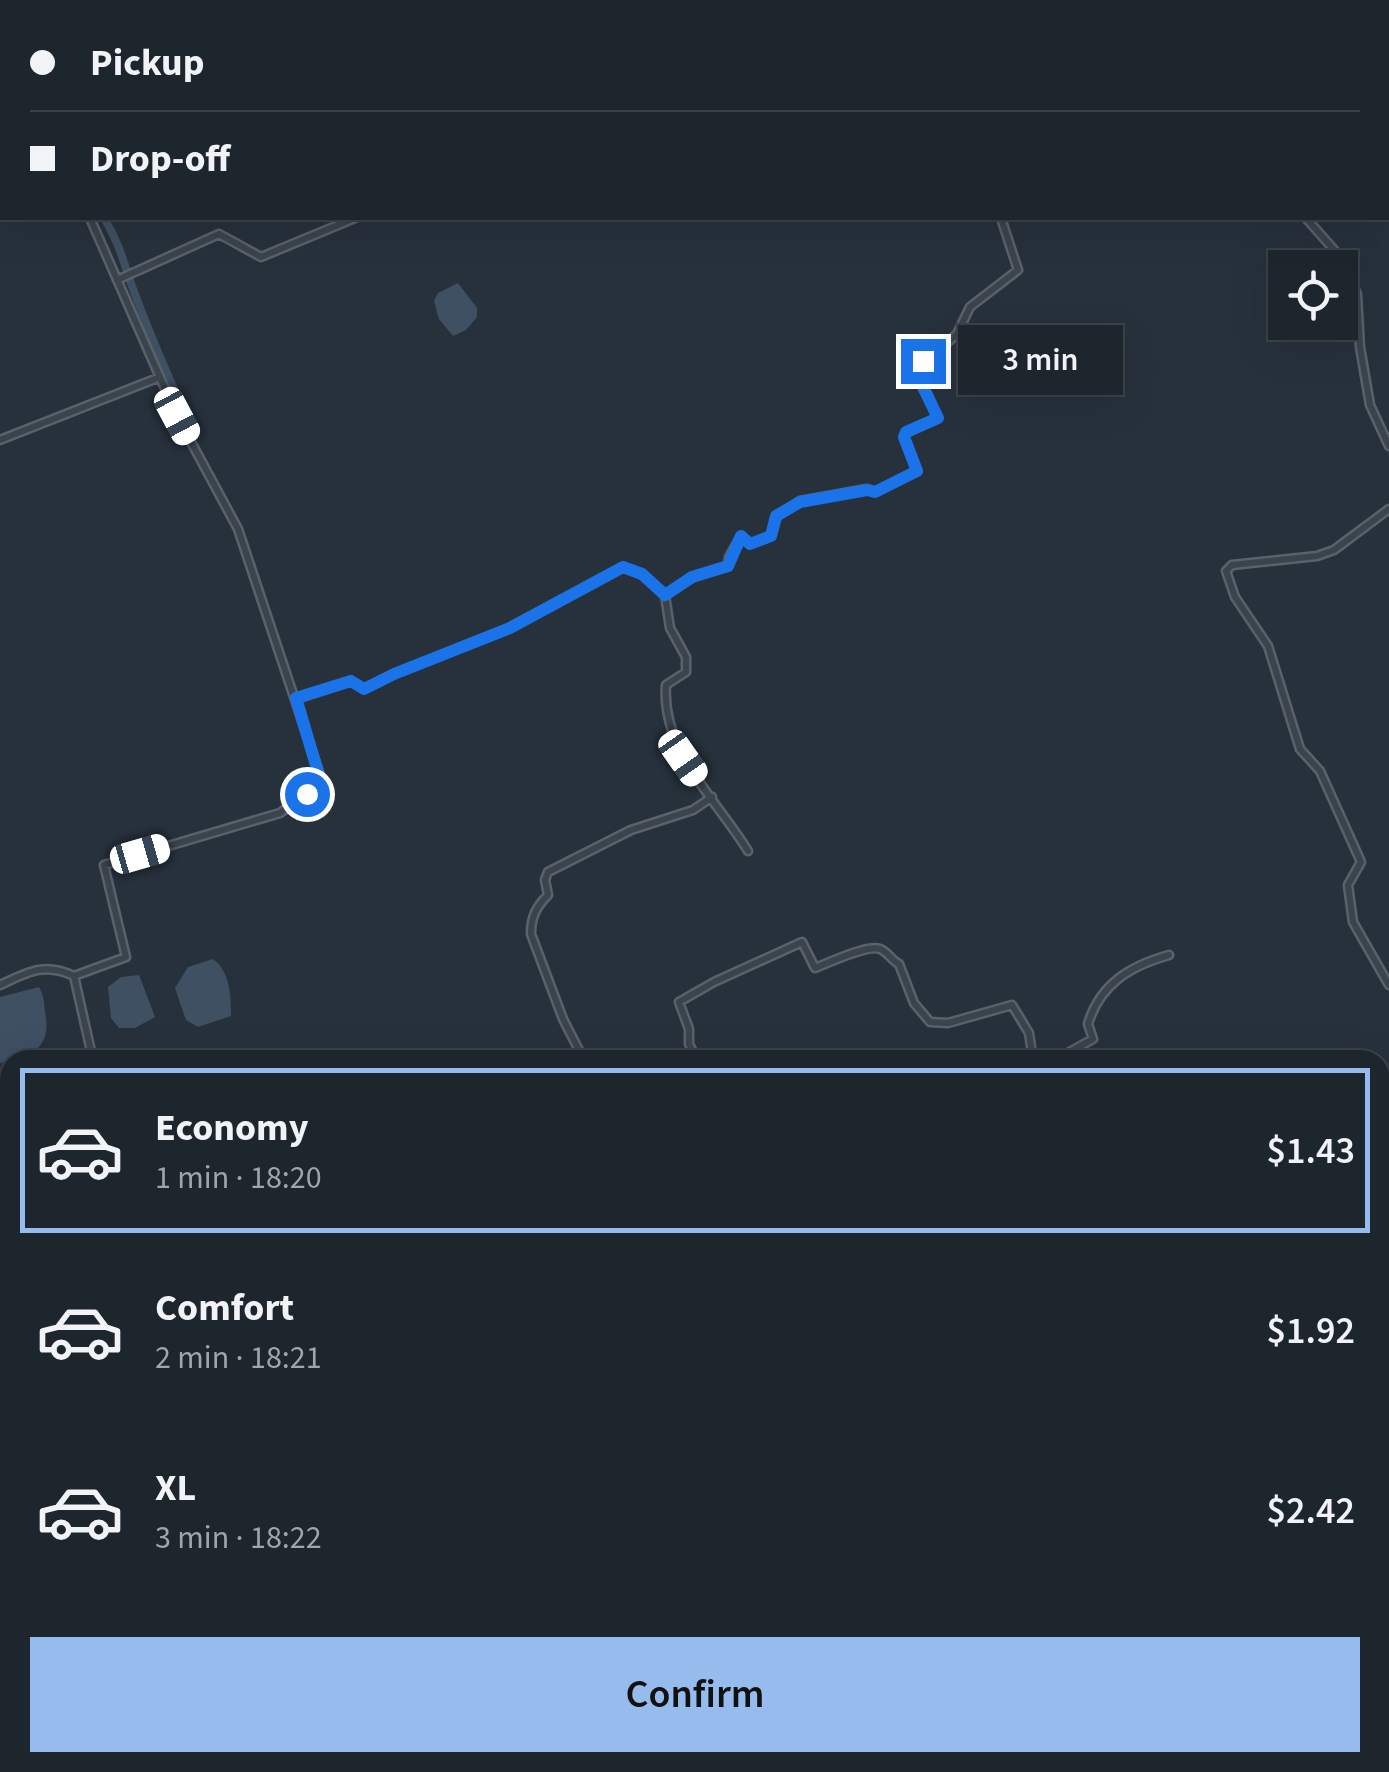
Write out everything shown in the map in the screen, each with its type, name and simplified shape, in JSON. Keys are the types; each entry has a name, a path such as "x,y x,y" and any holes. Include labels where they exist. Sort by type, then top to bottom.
{"street":[{"path":"0,985 22,974 58,968 74,976 126,957 104,865 280,813 317,786 318,772 296,698 238,530 160,377 121,279 91,220"},
{"path":"121,279 218,234 261,257 350,220"},
{"path":"665,595 692,577 728,566 741,536 750,544 771,536 776,516 800,502 855,491 875,492 917,471 904,437 906,432 938,418 918,368 957,334 970,307 1018,270 1002,220"},
{"path":"1308,220 1343,260 1357,294 1360,347 1370,405 1389,446"},
{"path":"0,440 160,377"},
{"path":"1389,509 1334,550 1293,560 1232,565 1226,571 1235,597 1268,646 1300,750 1320,771 1361,862 1348,885 1353,922 1389,985"},
{"path":"296,698 351,681 364,689 374,687 394,674 510,628 623,567 642,574 665,595 670,628 686,657 686,672 666,685 666,710 683,758 748,852"},
{"path":"579,1050 531,934 537,906 548,895 548,872 632,830 693,810 712,797"},
{"path":"692,1050 679,1002 802,942 816,968 872,947 883,950 892,962 899,964 914,1003 930,1022 948,1023 1012,1004 1029,1033 1032,1050"},
{"path":"1073,1050 1093,1039 1088,1024 1103,990 1149,960 1169,955"},
{"path":"74,976 91,1050"}],"water":[{"path":"458,283 477,308 477,317 466,330 453,336 439,319 434,301 438,293"},
{"path":"213,959 226,977 231,1016 198,1027 186,1020 175,988 188,967"},
{"path":"139,975 155,1017 135,1028 119,1028 111,1018 108,987 121,977"},
{"path":"39,987 46,1030 35,1050 0,1050 0,997"}],"waterway":[{"path":"105,220 189,421"}],"route":[{"path":"307,794 317,786 318,772 296,698 351,681 364,689 374,687 384,678 510,628 623,567 642,574 665,595 692,577 728,566 741,536 750,544 771,536 776,516 800,502 844,493 875,492 917,471 904,437 906,432 938,418 918,376 923,361"}]}
